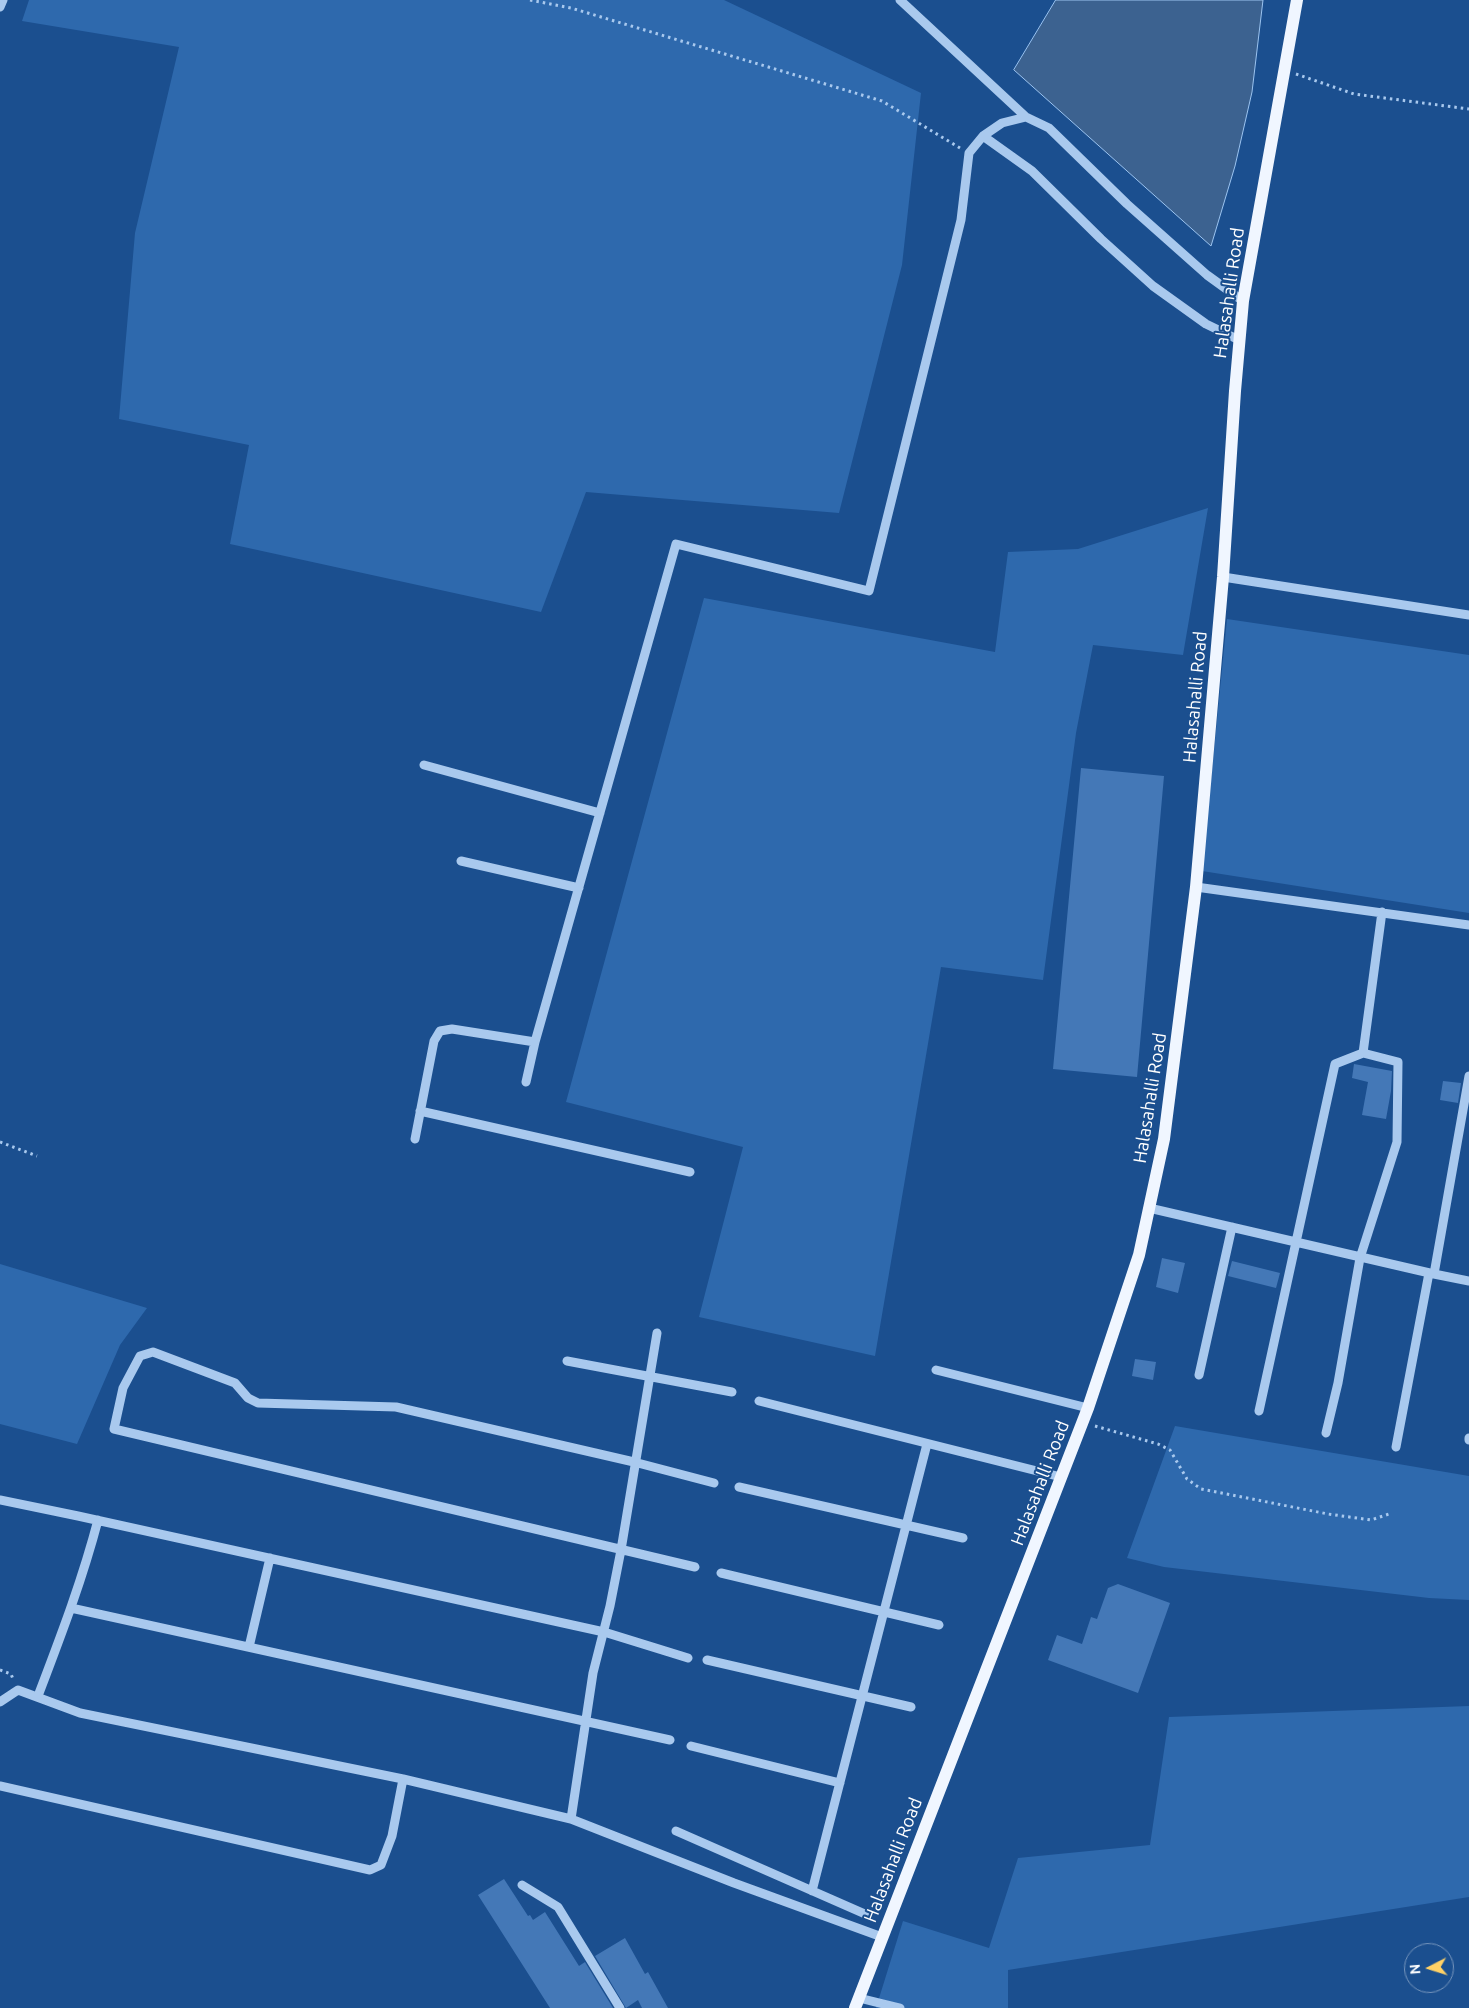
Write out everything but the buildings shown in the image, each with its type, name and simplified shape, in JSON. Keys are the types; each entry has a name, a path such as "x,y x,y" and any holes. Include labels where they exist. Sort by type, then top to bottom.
{"main road":[{"name":"Halasahalli Road","path":"857,2003 1083,1422 1140,1255 1164,1139 1196,887 1223,576 1243,302 1297,0"}],"street":[{"path":"0,7 3,0"},
{"path":"900,0 1026,117 1049,128 1127,204 1207,275 1243,302"},
{"path":"526,1082 535,1042 676,544 869,591 960,220 969,153 983,136 1002,123 1026,117"},
{"path":"983,136 1032,171 1101,239 1153,286 1206,324 1239,340"},
{"path":"1223,576 1469,615"},
{"path":"424,765 600,813"},
{"path":"461,861 579,888"},
{"path":"1196,887 1382,912 1469,926"},
{"path":"1363,1053 1382,912"},
{"path":"415,1139 434,1041 440,1031 452,1029 535,1042"},
{"path":"1259,1411 1335,1064 1363,1053 1398,1062 1397,1142 1360,1258 1338,1383 1326,1433"},
{"path":"1396,1447 1469,1076"},
{"path":"420,1111 690,1172"},
{"path":"1149,1208 1360,1258 1469,1281"},
{"path":"1199,1374 1232,1227"},
{"path":"571,1819 593,1673 604,1632 621,1550 634,1462 657,1333"},
{"path":"695,1567 114,1429 123,1388 140,1356 153,1352 235,1383 248,1398 258,1403 396,1407 634,1462 714,1483"},
{"path":"567,1360 732,1392"},
{"path":"936,1370 1088,1408"},
{"path":"759,1401 1061,1477"},
{"path":"812,1891 927,1444"},
{"path":"740,1487 963,1538"},
{"path":"0,1500 604,1632 688,1658"},
{"path":"38,1696 89,1556 98,1520"},
{"path":"249,1647 270,1558"},
{"path":"721,1573 939,1625"},
{"path":"71,1608 670,1740"},
{"path":"707,1660 911,1708"},
{"path":"0,1702 18,1690 80,1713 403,1779 571,1819 734,1884 882,1937"},
{"path":"691,1746 840,1783"},
{"path":"0,1786 370,1870 381,1865 392,1836 403,1779"},
{"path":"676,1831 865,1914"},
{"path":"522,1885 558,1907 620,2008"},
{"path":"857,2003 900,2008"}],"path":[{"path":"530,0 571,8 882,102 969,153"},
{"path":"1284,70 1354,94 1469,109"},
{"path":"0,1142 37,1156"},
{"path":"1083,1422 1158,1444 1170,1450 1187,1479 1201,1490 1328,1514 1371,1520 1392,1513"}],"shaded area":[{"path":"29,0 724,0 921,93 902,265 839,513 586,492 541,612 230,544 249,445 119,419 135,233 179,47 22,21"},
{"path":"1056,0 1263,0 1252,92 1235,166 1211,246 1014,70"},
{"path":"1208,508 1183,655 1093,645 1076,733 1043,980 941,967 875,1356 699,1317 743,1147 566,1102 704,598 995,652 1008,552 1078,549"},
{"path":"1227,619 1469,655 1469,913 1202,871"},
{"path":"0,1264 147,1308 120,1345 77,1444 0,1424"},
{"path":"1175,1426 1469,1476 1469,1600 1429,1598 1164,1567 1127,1558"},
{"path":"1469,1706 1469,1897 1008,1970 1008,2008 876,2008 903,1921 989,1948 1018,1858 1150,1845 1169,1717"}]}
